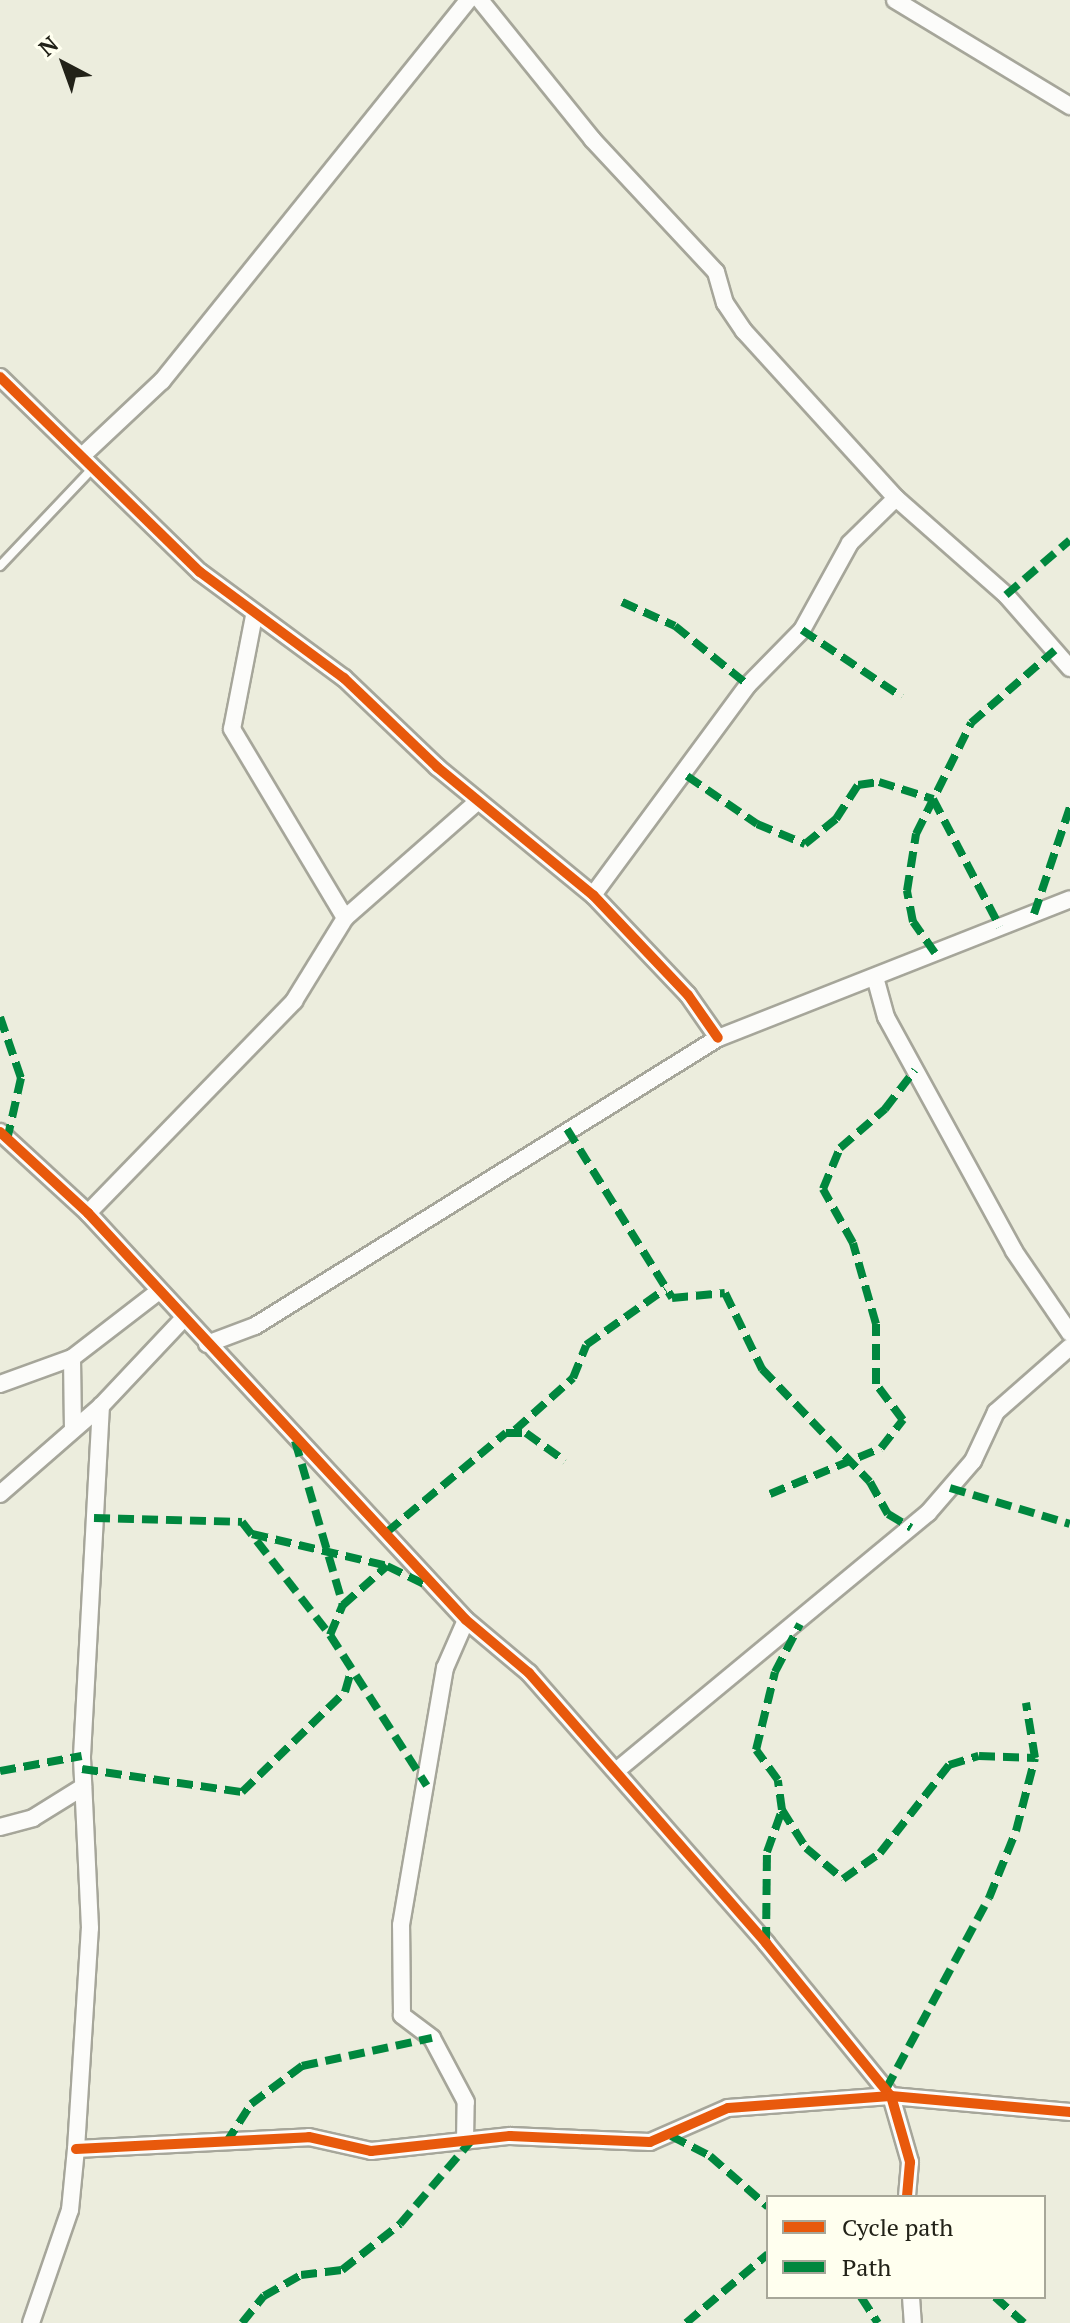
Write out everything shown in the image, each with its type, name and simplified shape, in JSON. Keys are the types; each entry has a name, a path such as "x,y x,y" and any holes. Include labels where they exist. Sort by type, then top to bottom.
{"street":[{"path":"88,461 162,381 383,114 468,0"},
{"path":"480,0 592,139 716,272 725,303 744,331 896,498 1006,595 1070,668"},
{"path":"895,0 1070,106"},
{"path":"0,377 254,616 344,678 477,802 593,895 688,995 718,1038"},
{"path":"593,895 748,685 802,630 850,543 896,498"},
{"path":"254,616 232,729 345,918"},
{"path":"88,1213 294,1001 345,918 477,802"},
{"path":"207,1344 255,1326 718,1038 1070,899"},
{"path":"875,977 894,1030 1014,1251 1070,1333"},
{"path":"0,1132 88,1213 466,1620 529,1673 616,1771 891,2096 910,2162 907,2195"},
{"path":"0,1384 72,1358 159,1291"},
{"path":"0,1494 101,1406 184,1318"},
{"path":"616,1771 928,1513 973,1461 996,1412 1070,1347"},
{"path":"72,1358 73,1428"},
{"path":"31,2323 70,2210 76,2149 90,1928 83,1787 101,1406"},
{"path":"465,2141 466,2102 432,2038 402,2015 401,1925 445,1668 466,1620"},
{"path":"0,1827 33,1818 83,1787"},
{"path":"76,2149 309,2137 371,2151 465,2141 663,2142 728,2108 891,2096 1070,2112"},
{"path":"911,2299 913,2323"}],"lane":[{"path":"0,566 88,461"}],"marked path":[{"path":"1006,595 1070,540"},
{"path":"622,602 675,626 748,685"},
{"path":"802,630 902,697"},
{"path":"935,953 913,922 907,891 916,834 971,723 1055,650"},
{"path":"687,776 757,824 805,844 836,819 858,785 879,782 933,799 1000,927"},
{"path":"1034,914 1070,807"},
{"path":"0,1017 21,1078 7,1140"},
{"path":"770,1494 881,1448 903,1420 876,1384 876,1324 853,1243 823,1189 840,1148 885,1109 915,1070"},
{"path":"567,1129 672,1298 725,1293 762,1369 870,1482 888,1514 911,1528"},
{"path":"515,1430 573,1378 586,1345 665,1289"},
{"path":"387,1532 506,1433 526,1433 565,1461"},
{"path":"295,1441 343,1605"},
{"path":"950,1488 1070,1524"},
{"path":"94,1518 242,1522 330,1635 427,1786"},
{"path":"252,1534 387,1566 428,1586"},
{"path":"330,1635 343,1605 387,1566"},
{"path":"766,1943 767,1852 782,1810 778,1780 756,1750 775,1672 800,1624"},
{"path":"82,1769 242,1792 345,1692 351,1671"},
{"path":"886,2089 989,1898 1016,1831 1035,1758 1026,1703"},
{"path":"0,1771 82,1756"},
{"path":"782,1810 806,1848 843,1879 880,1853 949,1765 979,1756 1035,1758"},
{"path":"226,2143 251,2104 302,2066 432,2038"},
{"path":"671,2136 710,2156 766,2205"},
{"path":"242,2323 264,2296 301,2275 342,2270 400,2224 472,2140"},
{"path":"686,2323 766,2256"},
{"path":"862,2299 878,2323"},
{"path":"997,2299 1024,2323"}],"cycle path":[{"path":"0,377 200,572 344,678 437,767 593,895 688,995 718,1038"},
{"path":"0,1132 88,1213 466,1620 529,1673 766,1943 891,2096 910,2162 907,2195"},
{"path":"76,2149 309,2137 371,2151 510,2136 650,2142 728,2108 891,2096 1070,2112"}]}
